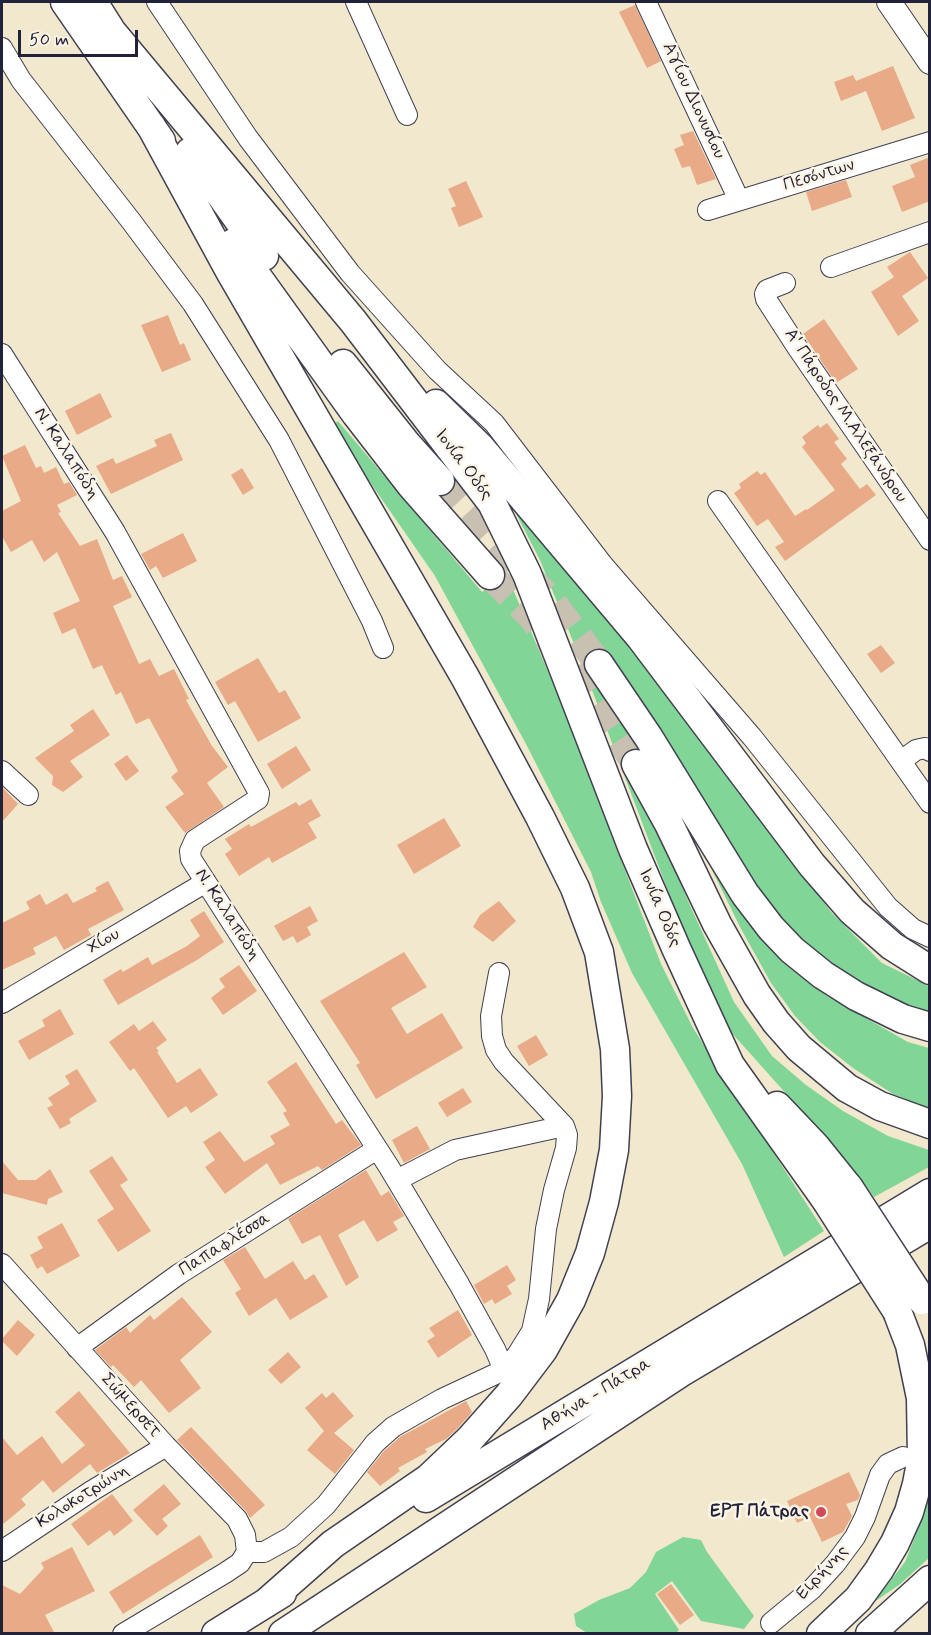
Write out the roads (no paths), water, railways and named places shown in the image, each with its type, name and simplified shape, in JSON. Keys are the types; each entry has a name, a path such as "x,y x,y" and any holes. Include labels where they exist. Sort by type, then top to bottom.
{"highway":[{"path":"65,2 290,324 356,414 411,486 490,575"},
{"name":"Ιονία Οδός","path":"93,2 112,32 353,321 492,503 527,574 633,849 730,1065 838,1194 916,1308 910,1345 921,1398 921,1458 909,1512 895,1543 879,1570 858,1599 821,1634"},
{"path":"112,32 172,128 296,302 360,386 440,481"},
{"path":"151,126 231,273 465,677 540,817 575,888 599,952 615,1049 617,1096 614,1150 604,1202 590,1253 571,1300 543,1350 509,1395 469,1440 429,1478 333,1544 266,1603 216,1634"},
{"path":"353,321 480,447 549,527 641,638 812,865 852,911 892,946 930,970"},
{"path":"599,664 649,738 745,894 771,928 792,950 823,975 856,996 903,1019 930,1027"},
{"path":"636,765 669,824 717,924 757,995 776,1022 799,1048 847,1088 880,1106 930,1124"},
{"name":"Αθήνα - Πάτρα","path":"266,1603 449,1484 930,1193"},
{"name":"Αθήνα - Πάτρα","path":"283,1634 680,1372 930,1224"},
{"path":"870,1634 930,1581"}],"main road":[{"path":"890,2 930,62"}],"street":[{"path":"157,2 248,138 350,273 437,370 494,423 603,565 752,737 888,907 913,929 930,937"},
{"path":"356,2 407,116"},
{"name":"Αγίου Διονυσίου","path":"646,2 739,200"},
{"path":"2,48 21,80 193,304 279,440 372,621 383,648"},
{"name":"Πεσόντων","path":"708,210 930,142"},
{"path":"831,267 930,232"},
{"name":"Α' Πάροδος Μ.Αλεξάνδρου","path":"776,286 765,294 766,299 930,540"},
{"name":"Ν. Καλαπόδη","path":"2,354 115,532 259,794 258,799 193,843 190,851 191,859 397,1180 465,1294 504,1370"},
{"path":"718,501 930,803"},
{"path":"901,761 916,750 925,748 930,751"},
{"path":"2,771 28,795"},
{"name":"Χίου","path":"2,1003 206,882"},
{"path":"123,1634 225,1573 240,1563 248,1552 264,1552 291,1537 317,1515 375,1443 393,1427 442,1399 504,1370 522,1348 534,1324 548,1218 566,1148 567,1135 564,1126 504,1062 496,1050 490,1016 499,973"},
{"path":"397,1180 455,1150 564,1126"},
{"name":"Παπαφλέσσα","path":"77,1348 179,1274 377,1149"},
{"name":"Σώμερσετ","path":"2,1264 166,1446 237,1519 245,1535 248,1552"},
{"name":"Κολοκοτρώνη","path":"2,1551 81,1498 166,1446"},
{"name":"Ειρήνης","path":"771,1623 812,1589 835,1564 855,1537 880,1475 888,1464 903,1457"}],"tunnel":[{"path":"440,481 552,602 599,664"},
{"path":"490,575 532,617 636,764"}],"place":[{"name":"ΕΡΤ Πάτρας","path":"821,1512"}]}
